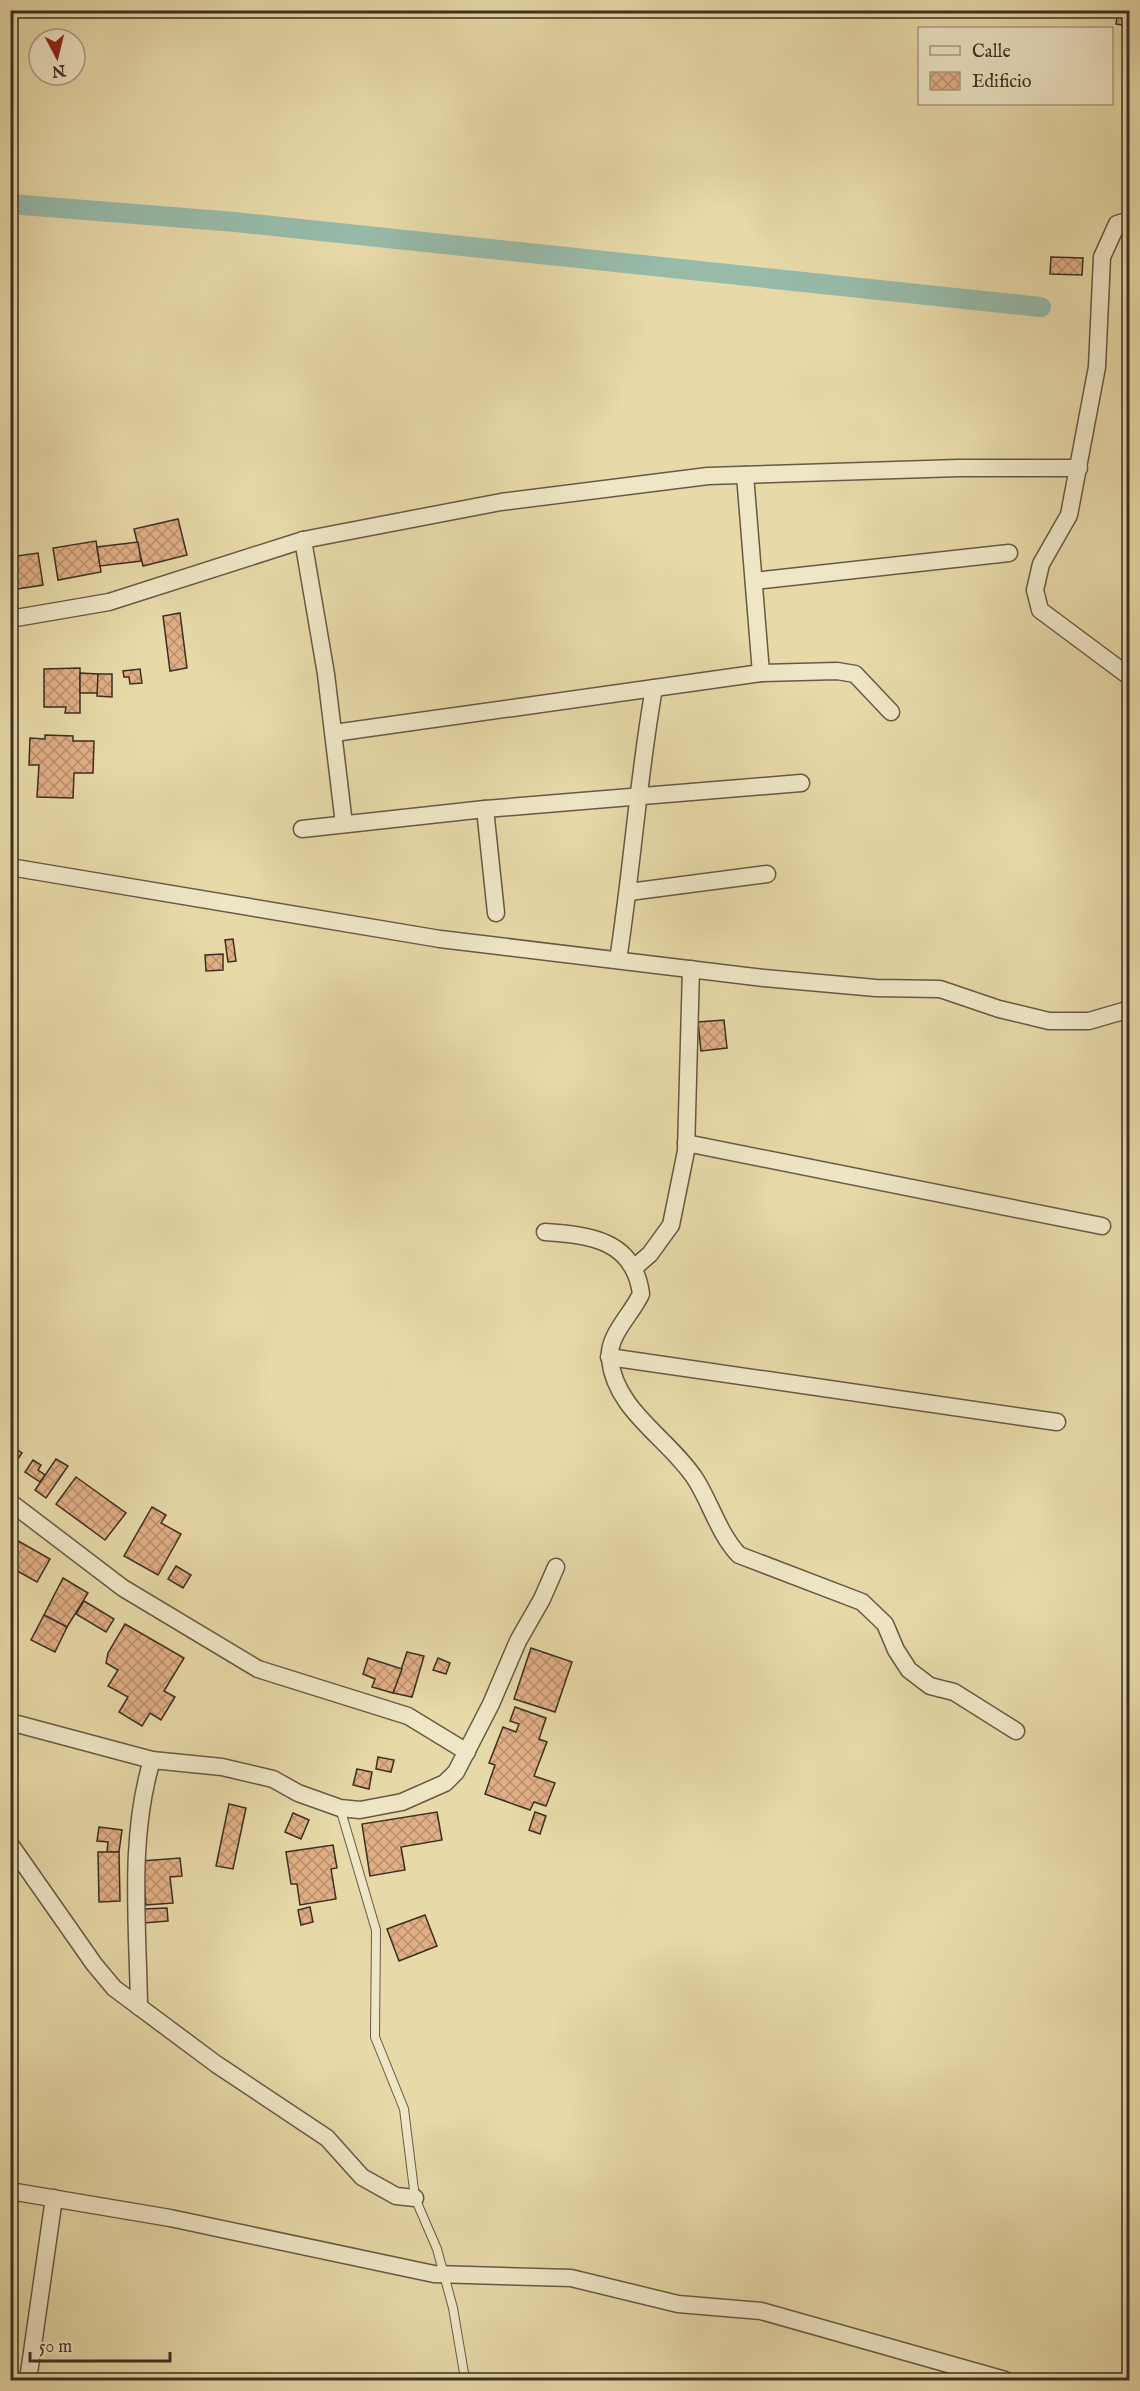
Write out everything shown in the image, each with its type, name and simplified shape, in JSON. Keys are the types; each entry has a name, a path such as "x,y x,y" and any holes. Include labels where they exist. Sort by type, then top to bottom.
{"street":[{"path":"1130,220 1117,224 1102,257 1098,367 1070,515 1041,564 1035,590 1040,610 1130,677"},
{"path":"10,619 109,602 303,540 501,502 708,476 959,468 1079,468"},
{"path":"745,475 761,673"},
{"path":"303,540 334,733 344,824"},
{"path":"754,581 1009,553"},
{"path":"334,733 761,673 837,671 855,674 891,712"},
{"path":"618,960 629,892 642,755 654,688"},
{"path":"302,829 485,809 801,783"},
{"path":"485,809 496,913"},
{"path":"10,867 440,939 876,988 940,988 999,1009 1050,1021 1089,1021 1130,1009"},
{"path":"629,892 767,874"},
{"path":"634,1268 650,1254 670,1226 686,1143 691,969"},
{"path":"686,1143 1102,1226"},
{"path":"545,1232 575,1234 603,1240 621,1251 634,1268 641,1294 633,1311 615,1335 609,1357 618,1388 645,1424 695,1478 718,1519 727,1542 739,1555 862,1602 885,1624 896,1650 909,1671 930,1686 954,1692 1016,1731"},
{"path":"609,1357 1058,1422"},
{"path":"10,1502 123,1588 258,1669 408,1716 467,1752"},
{"path":"10,1722 152,1760 222,1767 273,1779 298,1794 340,1808 381,1808 430,1791 445,1783 456,1772 492,1704 518,1641 542,1599 556,1567"},
{"path":"139,2007 139,1827 142,1792 152,1760"},
{"path":"10,1844 94,1964 114,1988 216,2064 327,2138 362,2176 396,2196 415,2198"},
{"path":"10,2191 170,2218 398,2268 443,2274 571,2278 678,2304 761,2311 1005,2380"},
{"path":"28,2380 54,2198"}],"lane":[{"path":"340,1808 376,1930 375,2037 405,2109 415,2198 437,2249 453,2308 464,2373"}],"building":[{"path":"1118,10 1130,10 1130,26 1116,24"},
{"path":"1051,257 1083,258 1082,275 1050,274"},
{"path":"178,519 187,555 143,566 134,529"},
{"path":"96,541 101,572 58,580 53,548"},
{"path":"138,542 141,561 100,566 97,547"},
{"path":"38,553 43,585 11,590 10,557"},
{"path":"180,613 187,668 170,671 163,616"},
{"path":"80,668 80,713 65,713 66,707 44,707 44,669"},
{"path":"140,669 142,683 130,684 129,677 124,677 123,671"},
{"path":"80,673 98,674 98,693 80,693"},
{"path":"98,674 112,674 112,697 97,696"},
{"path":"45,735 73,736 73,741 94,741 93,773 74,773 73,798 37,797 39,765 29,765 30,738 45,739"},
{"path":"233,939 236,961 228,962 225,940"},
{"path":"223,954 223,970 206,971 205,955"},
{"path":"724,1020 727,1048 701,1051 698,1022"},
{"path":"10,1445 22,1453 11,1469 10,1469"},
{"path":"56,1459 68,1466 46,1498 35,1490"},
{"path":"33,1460 41,1465 38,1470 45,1475 40,1482 25,1472"},
{"path":"76,1477 126,1513 105,1540 56,1504"},
{"path":"152,1507 166,1515 161,1523 181,1534 158,1575 124,1556"},
{"path":"13,1538 50,1559 37,1582 10,1567 10,1543"},
{"path":"176,1566 191,1575 183,1588 168,1579"},
{"path":"63,1578 88,1593 67,1627 44,1615"},
{"path":"84,1601 114,1619 106,1632 76,1614"},
{"path":"44,1615 67,1627 55,1652 31,1640"},
{"path":"125,1624 184,1658 164,1691 175,1697 161,1720 150,1713 142,1726 119,1712 128,1697 108,1686 118,1670 106,1663 108,1653"},
{"path":"531,1648 572,1662 555,1712 514,1699"},
{"path":"407,1652 424,1656 412,1697 393,1693"},
{"path":"368,1658 402,1669 393,1693 372,1687 375,1679 363,1674"},
{"path":"438,1658 450,1663 446,1674 433,1670"},
{"path":"515,1707 546,1718 539,1739 547,1742 534,1776 555,1783 546,1806 534,1802 530,1810 485,1794 495,1765 489,1763 503,1727 516,1732 519,1724 510,1721"},
{"path":"378,1757 394,1760 391,1772 376,1769"},
{"path":"357,1769 372,1772 369,1789 353,1785"},
{"path":"229,1804 246,1808 233,1869 216,1866"},
{"path":"437,1812 442,1840 401,1847 405,1870 370,1876 362,1824"},
{"path":"535,1812 546,1816 540,1834 529,1830"},
{"path":"293,1813 309,1820 301,1839 285,1832"},
{"path":"99,1827 122,1830 119,1852 107,1852 108,1842 97,1841"},
{"path":"333,1845 337,1868 331,1869 336,1899 300,1905 297,1884 291,1884 286,1852"},
{"path":"98,1852 119,1852 120,1901 99,1902"},
{"path":"180,1858 182,1876 170,1877 173,1903 146,1905 142,1861"},
{"path":"310,1907 313,1922 301,1925 298,1910"},
{"path":"167,1908 168,1921 143,1923 142,1909"},
{"path":"425,1915 437,1946 399,1961 387,1929"}],"waterway":[{"path":"10,204 235,222 1041,307"}]}
